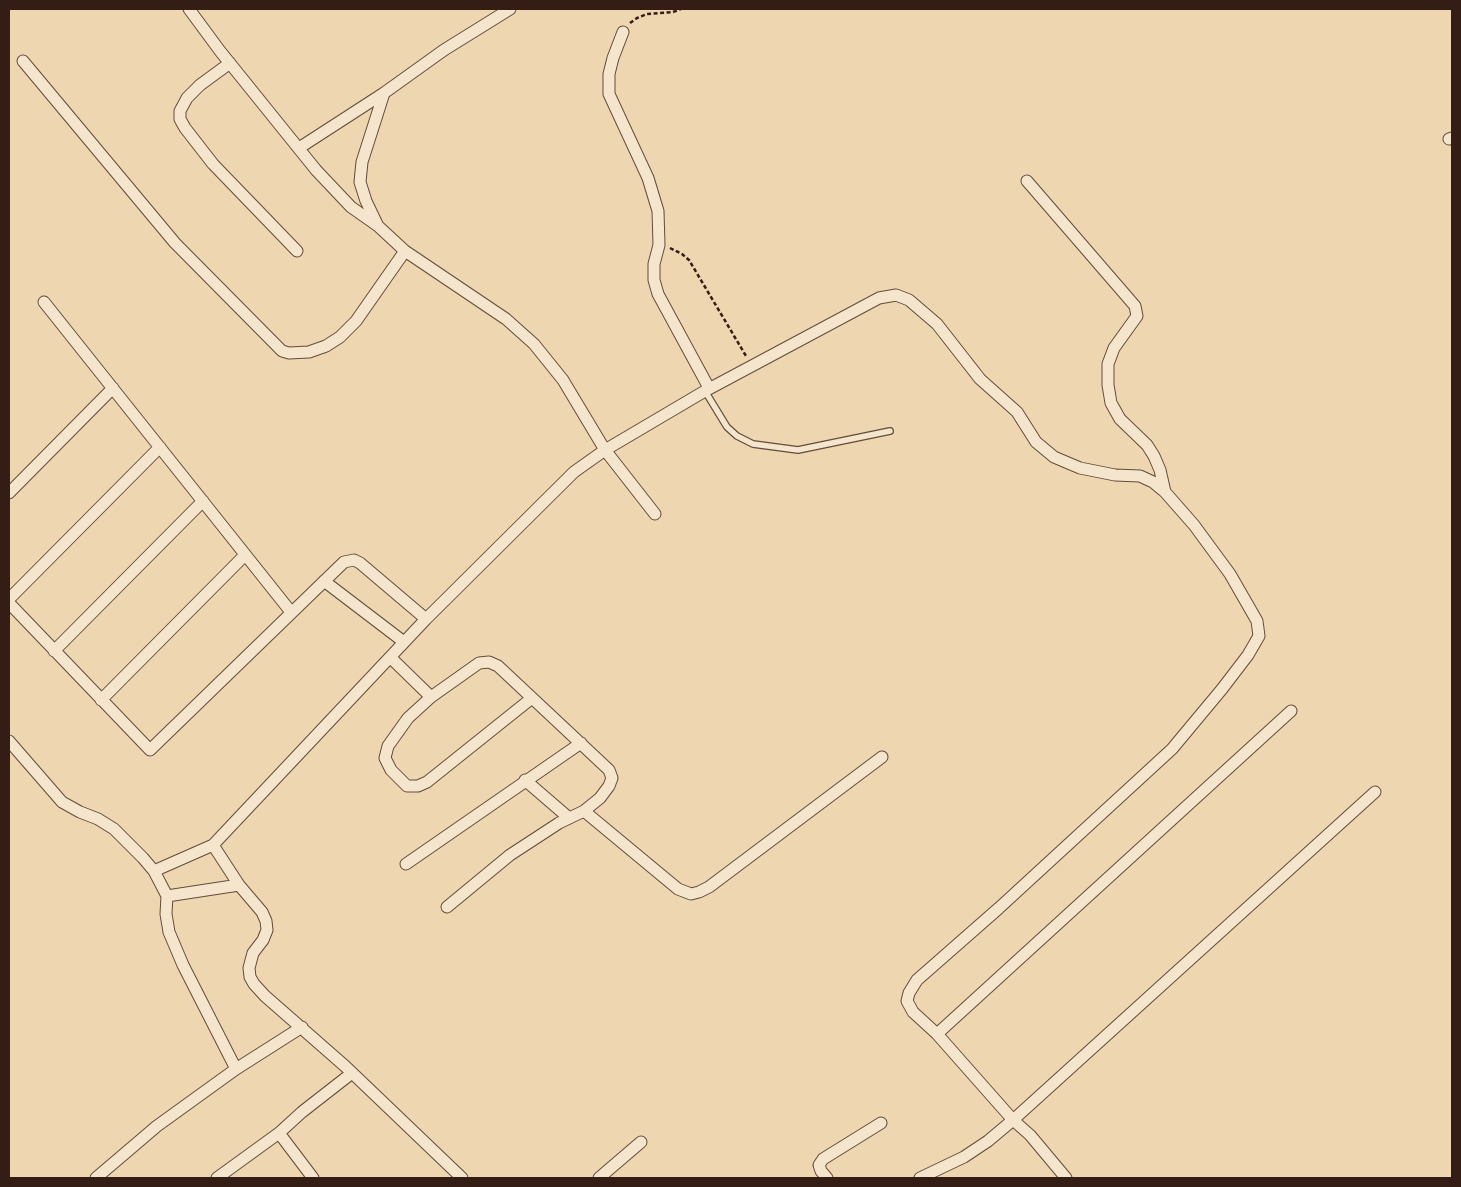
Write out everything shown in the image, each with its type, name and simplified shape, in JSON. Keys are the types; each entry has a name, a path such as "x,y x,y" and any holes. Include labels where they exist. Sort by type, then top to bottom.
{"street":[{"path":"189,9 316,170 351,206 378,226 405,251 506,319 534,344 563,380 605,450 656,514"},
{"path":"299,148 384,93 444,50 510,9"},
{"path":"623,32 609,74 609,94 648,178 658,211 659,245 654,264 654,280 658,294 707,390"},
{"path":"23,61 175,243 282,351 290,353 309,352 326,346 340,337 356,321 405,251"},
{"path":"230,63 200,85 187,98 180,111 180,119 213,164 297,251"},
{"path":"378,226 360,182 362,162 384,93"},
{"path":"1027,181 1135,306 1136,316 1134,322 1114,348 1108,364 1108,385 1111,403 1120,419 1147,445 1154,456 1160,470 1165,492"},
{"path":"154,871 213,845 426,619 574,472 605,450 707,390 879,298 896,295 909,300 937,324 980,379 1017,412 1036,442 1054,457 1080,468 1115,475 1140,476 1154,482 1194,524 1230,574 1258,621 1259,636 1248,655 1172,749 999,908 917,980 909,993 907,1001 913,1012 937,1034 1013,1120 1030,1135 1066,1178"},
{"path":"44,302 291,612"},
{"path":"9,493 113,388"},
{"path":"9,598 160,447"},
{"path":"54,651 203,501"},
{"path":"102,700 245,555"},
{"path":"9,603 150,750 344,562 354,560 367,568 426,619"},
{"path":"324,581 404,642"},
{"path":"390,657 431,697"},
{"path":"447,907 510,855 540,834 584,811 600,798 609,786 612,778 609,770 602,762 498,666 489,662 479,663 431,697 408,718 388,746 385,758 391,770 407,786 418,786 427,782 532,698"},
{"path":"937,1034 1291,711"},
{"path":"9,741 62,802 98,819 114,829 154,871 167,896 166,914 169,932 183,965 236,1070"},
{"path":"406,864 581,743"},
{"path":"584,811 678,888 691,894 709,887 882,757"},
{"path":"525,780 569,818"},
{"path":"920,1178 964,1157 988,1141 1013,1120 1375,792"},
{"path":"213,845 239,885 262,912 266,921 267,930 263,940 253,953 249,968 250,977 265,996 352,1073 462,1178"},
{"path":"167,896 239,885"},
{"path":"96,1178 157,1126 236,1070 302,1027"},
{"path":"217,1178 279,1133 302,1112 352,1073"},
{"path":"826,1178 819,1165 823,1160 881,1123"},
{"path":"279,1133 313,1178"},
{"path":"599,1178 641,1142"}],"lane":[{"path":"707,390 727,427 737,436 753,444 798,450 890,431"}],"path":[{"path":"623,32 629,24 647,14 673,12 681,9"},
{"path":"659,245 673,249 689,260 751,366"}]}
